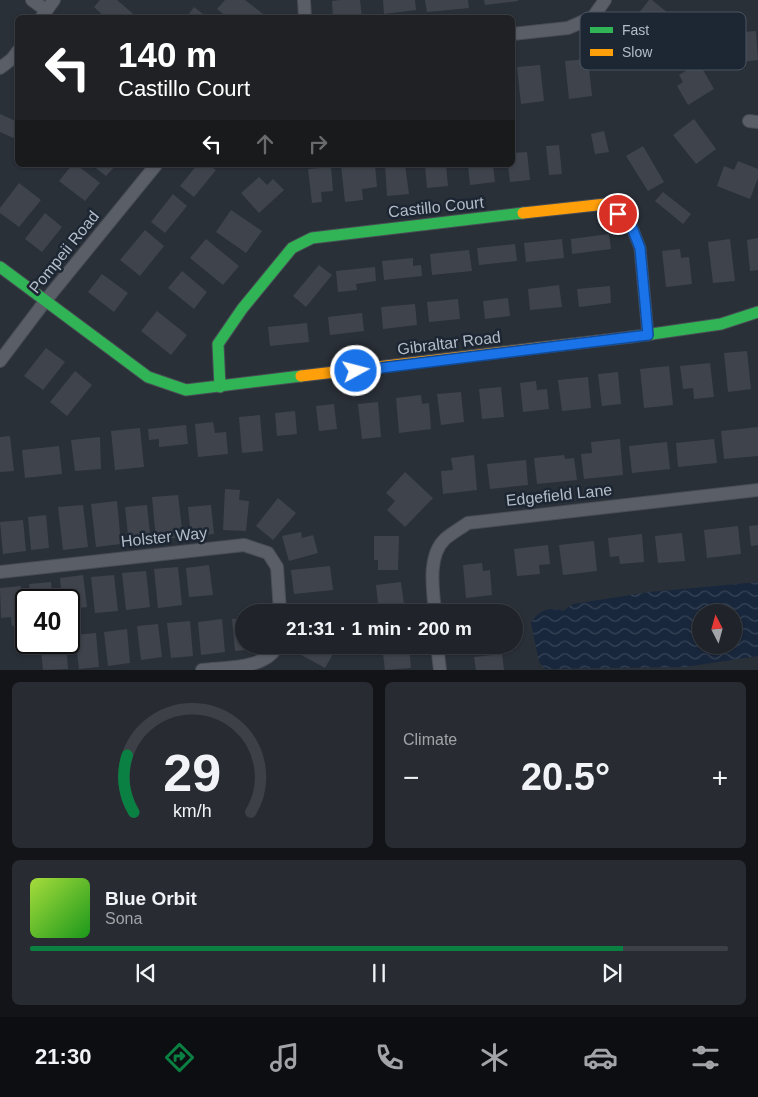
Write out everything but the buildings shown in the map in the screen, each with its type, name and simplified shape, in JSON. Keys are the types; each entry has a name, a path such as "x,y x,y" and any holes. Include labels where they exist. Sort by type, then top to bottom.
{"street":[{"path":"32,0 47,9"},
{"path":"304,0 304,15"},
{"path":"597,12 605,0"},
{"path":"515,34 568,28 580,23"},
{"path":"0,68 15,55"},
{"name":"Pompeii Road","path":"0,362 46,300 154,167"},
{"name":"Castillo Court","path":"220,388 218,344 242,309 292,248 312,238 350,233 606,204 631,225 640,248 648,335"},
{"name":"Gibraltar Road","path":"0,267 148,377 186,390 220,388 648,335 721,324 758,312"},
{"name":"Edgefield Lane","path":"434,604 432,582 435,557 444,541 468,523 758,490"},
{"name":"Holster Way","path":"0,572 244,545 268,553 277,567 279,604"},
{"path":"202,670 257,664 274,654"},
{"path":"438,654 440,670"}],"water":[{"path":"758,582 758,656 686,667 545,669 539,662 531,623 537,615 548,609 563,611 573,604 649,592"}],"traffic: fast":[{"path":"220,387 218,344 242,309 292,248 312,238 523,213"},
{"path":"0,267 148,377 186,390 301,376"},
{"path":"631,337 721,324 758,312"}],"traffic: slow":[{"path":"523,213 606,204 631,225 640,248 648,335"},
{"path":"301,376 631,337"}],"route":[{"path":"356,371 648,335 640,248 631,225 618,214"}]}
